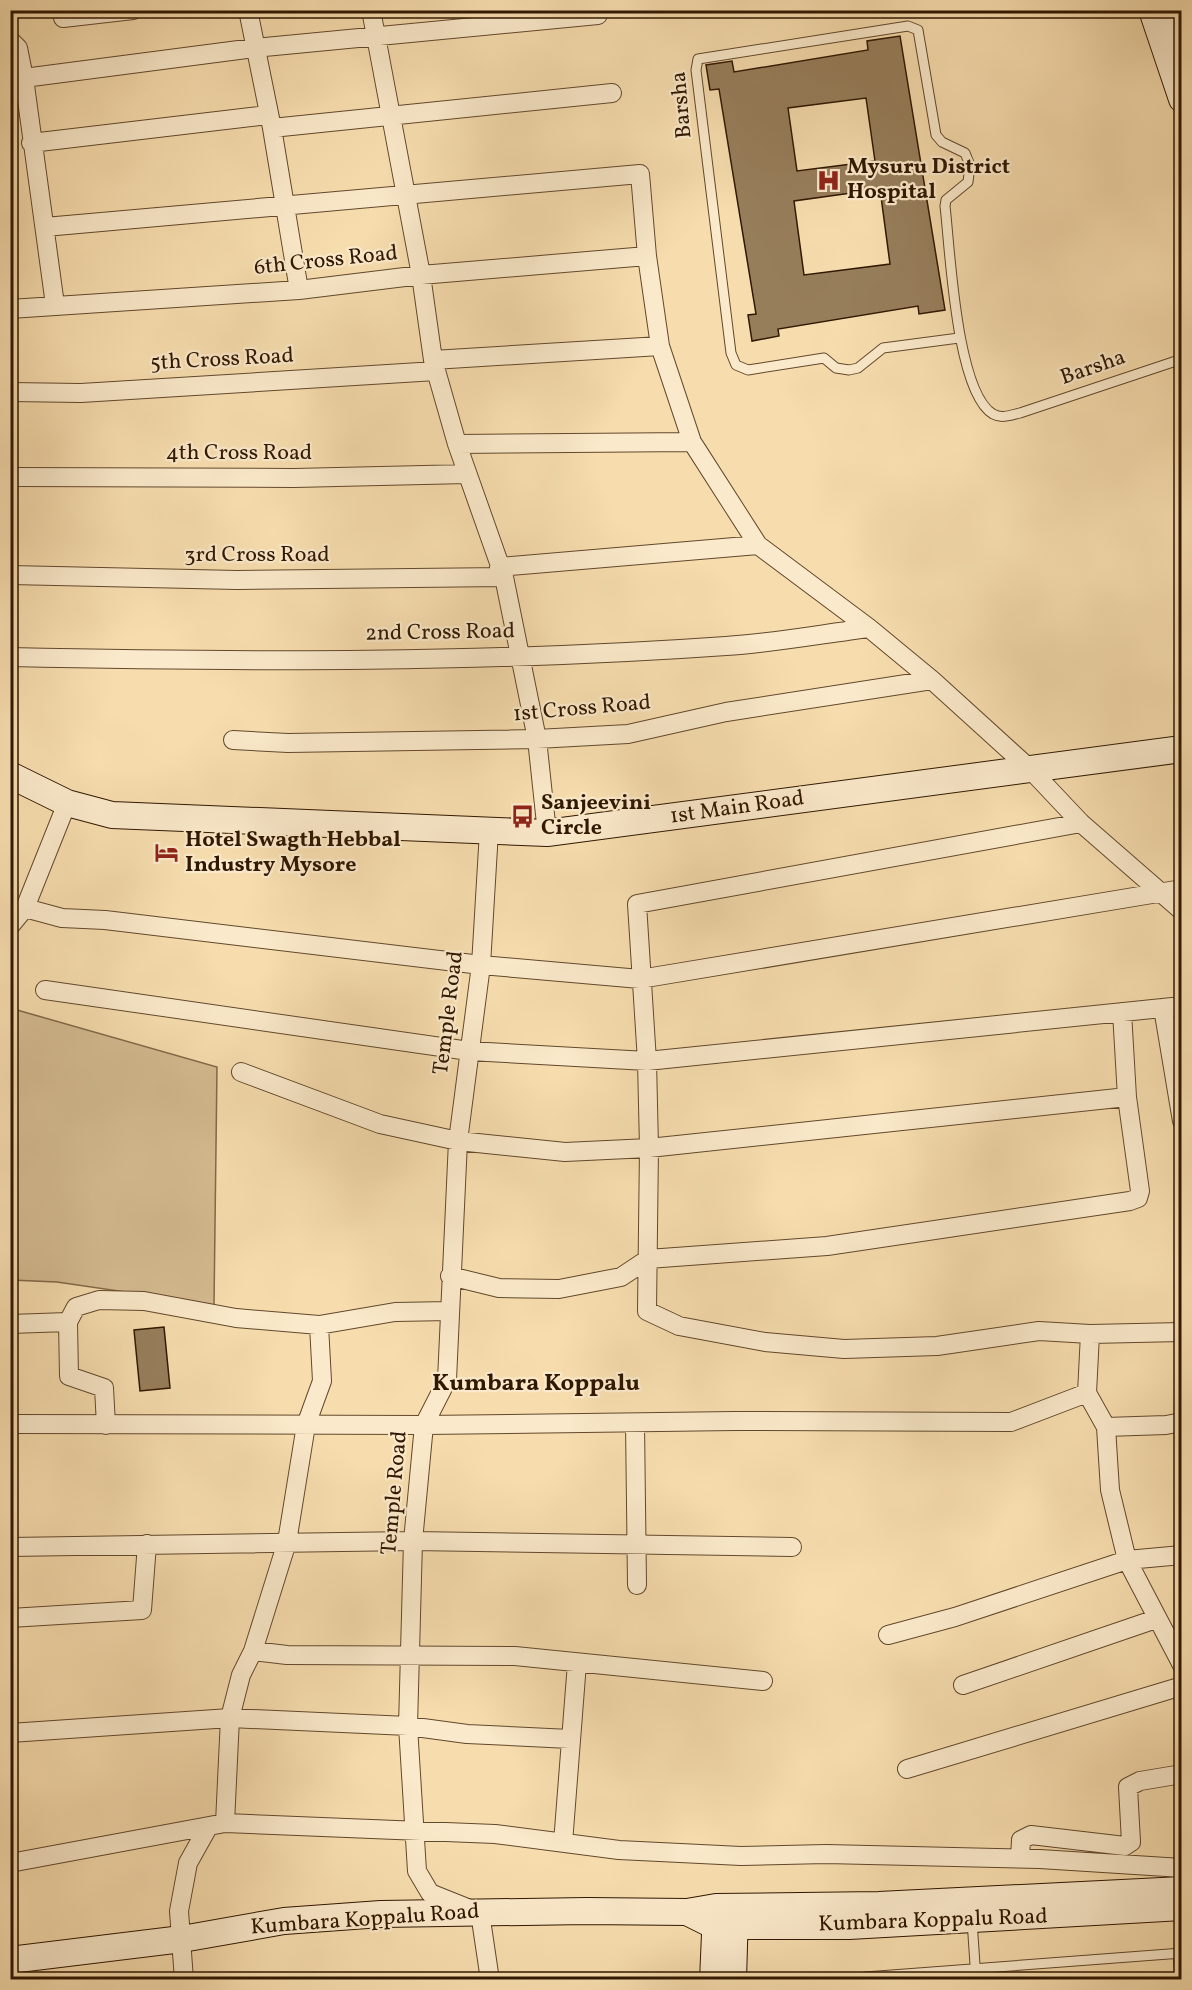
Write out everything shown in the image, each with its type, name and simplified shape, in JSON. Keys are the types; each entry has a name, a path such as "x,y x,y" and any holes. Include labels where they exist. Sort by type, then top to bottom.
{"street":[{"path":"63,18 134,10"},
{"path":"248,10 299,290"},
{"path":"371,10 422,275 435,365 457,444 501,572 522,655 537,739 547,833"},
{"path":"1152,10 1182,99"},
{"path":"1176,10 1182,29"},
{"path":"24,78 254,48 598,15"},
{"path":"10,40 18,48 24,78 55,305"},
{"path":"31,142 270,121 391,116 612,93"},
{"path":"45,228 283,204 640,174 647,255 660,346 692,442 758,544 870,628 932,680 1030,769 1081,823 1182,911"},
{"name":"6th Cross Road","path":"10,309 299,290 422,275 647,255"},
{"name":"5th Cross Road","path":"10,392 81,393 660,346"},
{"path":"457,444 692,442"},
{"name":"4th Cross Road","path":"10,477 294,477 467,474"},
{"name":"3rd Cross Road","path":"10,575 237,580 501,572 758,544"},
{"name":"2nd Cross Road","path":"10,657 254,662 522,655 727,646 870,628"},
{"name":"1st Cross Road","path":"233,740 288,743 537,739 628,734 726,712 932,680"},
{"name":"1st Main Road","path":"10,775 67,803 112,815 547,833 1182,749"},
{"path":"10,926 25,908 67,803"},
{"path":"1081,823 637,904 650,1149 647,1311 679,1326 765,1342 856,1348 937,1346 1039,1331 1090,1334 1182,1332"},
{"name":"Temple Road","path":"480,1913 430,1893 417,1871 408,1726 412,1657 413,1541 424,1425 447,1380 458,1141 481,964 489,831"},
{"path":"25,908 62,918 105,920 481,964 640,979 1182,889"},
{"path":"45,990 469,1051 647,1061 1182,1006"},
{"path":"1163,1008 1182,1121"},
{"path":"450,1276 499,1288 559,1290 621,1277 648,1259 827,1246 1138,1198 1140,1191 1127,1097 1122,1012"},
{"path":"241,1072 380,1124 458,1141 566,1152 650,1149 1127,1097"},
{"path":"106,1425 104,1388 69,1376 68,1322 76,1307 99,1300 144,1302 236,1318 319,1325 395,1312 449,1311"},
{"path":"10,1324 68,1322"},
{"path":"225,1824 230,1718 241,1675 253,1651 287,1542 306,1425 322,1381 319,1325"},
{"path":"1090,1334 1087,1394 1106,1427 1110,1490 1127,1560 1156,1619 1175,1646 1182,1665"},
{"path":"10,1424 424,1425 1011,1422 1087,1394"},
{"path":"1106,1427 1166,1425 1182,1422"},
{"path":"635,1423 637,1585"},
{"path":"10,1546 413,1541 792,1547"},
{"path":"10,1618 142,1610 147,1544"},
{"path":"888,1635 955,1617 1127,1560 1182,1555"},
{"path":"963,1685 1156,1619"},
{"path":"253,1651 287,1655 515,1656 763,1681"},
{"path":"563,1843 577,1663"},
{"path":"907,1768 1182,1686"},
{"path":"10,1733 230,1718 408,1726 467,1734 570,1739"},
{"path":"1020,1858 1021,1840 1030,1836 1125,1846 1131,1842 1128,1787 1140,1781 1182,1774"},
{"path":"10,1863 225,1824 414,1829 495,1834 619,1850 741,1856 826,1854 1020,1858 1182,1868"},
{"path":"184,1980 179,1911 188,1863 207,1829"},
{"name":"Kumbara Koppalu Road","path":"725,1917 879,1905 1182,1890"},
{"name":"Kumbara Koppalu Road","path":"10,1960 182,1938 284,1921 381,1914 687,1912 849,1926 1182,1907"},
{"path":"480,1913 490,1980"},
{"path":"713,1980 725,1917"},
{"path":"725,1917 733,1980"}],"lane":[{"name":"Barsha","path":"959,338 883,348 858,368 849,370 836,368 824,358 748,370 736,365 731,353 695,65 698,59 908,26 918,30 936,135 942,142 965,153 970,165 968,183 946,200 945,206 959,338 980,398 994,415 1005,417 1182,359"},
{"path":"972,1920 976,1980"},
{"path":"857,1980 975,1968 1180,1954 1180,1980"}],"shaded area":[{"path":"10,1008 217,1067 214,1305 57,1282 11,1280"}],"building":[{"name":"Mysuru District Hospital","path":"900,36 945,310 919,314 918,306 778,329 779,336 752,341 748,315 756,314 719,89 710,90 706,65 732,61 734,72 868,50 867,41","holes":["866,98 875,161 797,171 788,108","880,189 890,264 804,275 794,201"]},
{"path":"164,1327 170,1388 140,1391 134,1330"}],"place":[{"name":"Mysuru District Hospital","path":"829,180"},
{"name":"Sanjeevini Circle","path":"523,816"},
{"name":"Hotel Swagth Hebbal Industry Mysore","path":"167,853"}],"district":[{"name":"Kumbara Koppalu","path":"536,1384"}]}
